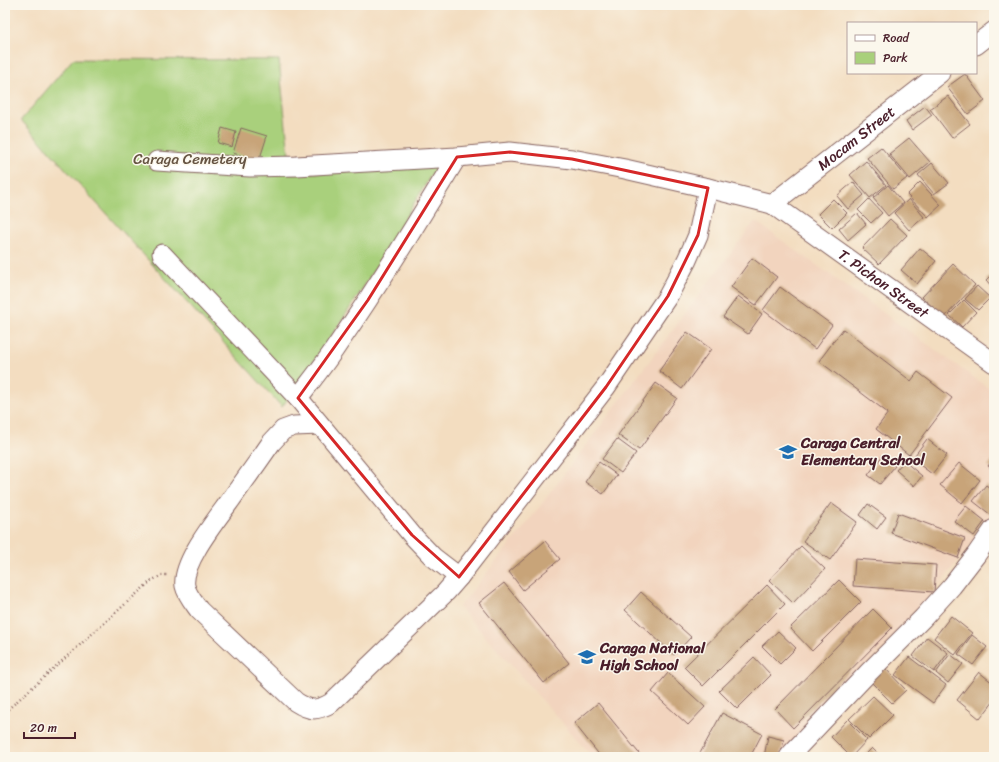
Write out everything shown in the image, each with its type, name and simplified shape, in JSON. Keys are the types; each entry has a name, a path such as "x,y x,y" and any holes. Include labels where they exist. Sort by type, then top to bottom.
{"street":[{"path":"977,44 994,31"},
{"name":"Mocam Street","path":"772,204 939,74"},
{"path":"157,160 250,167 296,166 456,157 510,152 564,158 625,169 772,204"},
{"path":"298,398 336,348 356,318 413,229 456,157"},
{"path":"320,425 294,426 284,430 271,443 200,544 185,576 185,587 199,610 296,702 304,708 313,710 332,704 435,603 459,577 606,387 668,296 687,260 698,235 708,188"},
{"name":"T. Pichon Street","path":"772,204 994,363"},
{"path":"162,254 298,398 412,535 433,557 459,577"},
{"path":"789,757 862,678 923,618 952,586 994,529"}],"path":[{"path":"5,712 151,581 162,575 185,576"}],"highlighted area":[{"path":"510,152 572,159 708,188 698,235 668,296 606,387 459,577 412,535 298,398 368,300 457,157"}],"shaded area":[{"name":"Caraga Central Elementary School","path":"755,221 994,392 994,512 975,539 918,611 785,757 593,757 459,607 528,522"}],"green space":[{"name":"Caraga Cemetery","path":"73,59 279,60 291,174 436,167 360,293 282,407 21,120"}],"building":[{"path":"965,74 985,101 968,114 947,87"},
{"path":"948,96 970,124 952,138 930,109"},
{"path":"925,106 932,115 912,130 906,121"},
{"path":"222,128 236,132 232,147 218,143"},
{"path":"241,128 267,136 259,161 233,153"},
{"path":"909,138 930,162 910,179 889,154"},
{"path":"881,147 907,178 893,189 867,158"},
{"path":"866,161 886,185 870,198 850,175"},
{"path":"932,163 949,183 934,194 918,175"},
{"path":"853,182 864,195 848,209 837,196"},
{"path":"920,182 941,205 928,217 907,195"},
{"path":"888,185 903,203 888,216 873,198"},
{"path":"833,199 847,213 832,228 818,214"},
{"path":"869,199 882,213 871,223 858,210"},
{"path":"909,199 924,217 909,230 894,213"},
{"path":"857,213 866,224 848,240 839,229"},
{"path":"890,219 907,235 879,264 862,248"},
{"path":"920,248 936,261 917,284 901,270"},
{"path":"752,258 777,277 756,305 731,287"},
{"path":"953,264 975,285 944,318 922,297"},
{"path":"994,272 994,289 986,280"},
{"path":"977,286 990,298 978,310 965,299"},
{"path":"780,287 832,325 815,349 763,310"},
{"path":"738,296 762,314 748,334 723,317"},
{"path":"964,300 976,312 962,327 949,315"},
{"path":"843,329 911,381 918,372 952,398 909,455 876,429 888,413 819,361"},
{"path":"687,332 711,349 682,389 659,371"},
{"path":"656,383 677,398 639,450 618,435"},
{"path":"617,439 636,453 621,473 602,459"},
{"path":"927,439 947,455 932,474 912,459"},
{"path":"883,455 895,466 880,484 868,475"},
{"path":"994,458 994,470 988,466"},
{"path":"904,461 922,476 914,486 896,470"},
{"path":"599,462 617,475 603,494 585,482"},
{"path":"959,463 980,480 962,503 940,485"},
{"path":"986,485 994,491 994,510 991,515 973,501"},
{"path":"831,503 857,522 830,560 803,541"},
{"path":"868,504 886,517 877,529 860,515"},
{"path":"966,506 985,521 974,536 954,521"},
{"path":"898,513 965,538 958,558 891,533"},
{"path":"545,541 560,559 523,590 509,572"},
{"path":"801,546 825,569 793,603 769,580"},
{"path":"855,559 936,565 934,592 853,586"},
{"path":"839,580 861,602 812,651 790,628"},
{"path":"504,583 569,663 544,683 479,603"},
{"path":"767,585 785,604 703,686 684,667"},
{"path":"641,592 691,637 674,655 625,610"},
{"path":"873,609 892,628 793,728 775,709"},
{"path":"951,616 972,633 955,655 934,638"},
{"path":"778,631 796,648 780,664 762,646"},
{"path":"972,635 987,647 973,665 958,654"},
{"path":"927,637 948,653 934,672 913,656"},
{"path":"950,654 963,664 948,683 936,673"},
{"path":"754,657 771,675 737,709 719,691"},
{"path":"909,657 946,685 933,703 895,675"},
{"path":"884,667 906,690 892,703 870,681"},
{"path":"979,672 994,684 994,701 980,719 957,700"},
{"path":"668,673 705,707 688,725 652,692"},
{"path":"873,696 893,715 869,739 849,719"},
{"path":"598,703 642,757 601,757 574,723"},
{"path":"722,713 762,734 750,757 698,757"},
{"path":"847,720 867,740 851,757 831,737"},
{"path":"768,736 784,740 780,757 764,757"},
{"path":"872,748 881,757 863,757"}],"place":[{"name":"Caraga Central Elementary School","path":"788,452"},
{"name":"Caraga National High School","path":"587,657"}]}
